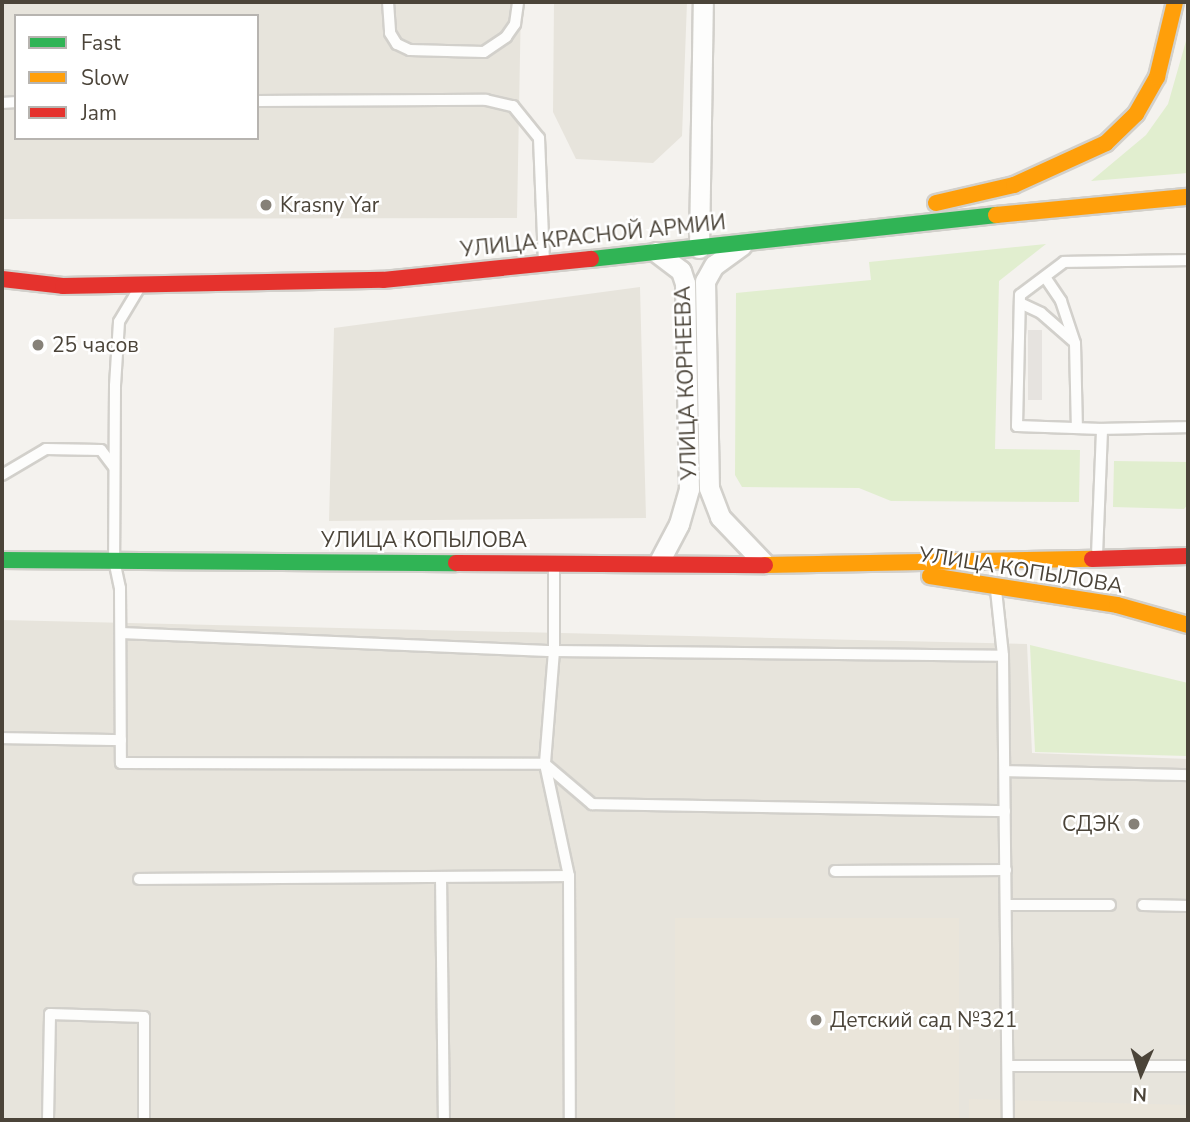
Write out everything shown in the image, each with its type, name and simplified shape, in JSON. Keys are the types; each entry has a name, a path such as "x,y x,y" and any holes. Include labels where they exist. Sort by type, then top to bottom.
{"main road":[{"path":"816,230 1014,185 1106,143 1136,114 1157,77 1175,2"},
{"name":"УЛИЦА КРАСНОЙ АРМИИ","path":"2,279 63,286 383,280 699,248 816,230 1188,197"},
{"name":"УЛИЦА КОПЫЛОВА","path":"2,560 554,560 846,565 1097,556 1188,556"},
{"name":"УЛИЦА КОПЫЛОВА","path":"846,565 996,585 1117,605 1188,625"}],"street":[{"path":"699,248 703,2"},
{"path":"749,241 714,265 705,281 709,488 720,517 764,563"},
{"name":"УЛИЦА КОРНЕЕВА","path":"656,252 681,271 685,283 689,489 679,524 659,562"}],"lane":[{"path":"388,2 390,33 397,44 410,50 484,52 506,37 515,24 518,2"},
{"path":"259,101 486,100 513,106 539,138 544,263"},
{"path":"1188,260 1064,262 1020,295 1017,426 1102,429 1188,427"},
{"path":"1045,277 1061,301 1075,343 1077,428"},
{"path":"140,286 120,322 114,467 114,560 121,633 121,764 545,764 592,804 1005,811"},
{"path":"1020,303 1041,313 1075,343"},
{"path":"1097,556 1102,429"},
{"path":"2,475 46,449 101,450 114,467"},
{"path":"554,560 554,651 545,764 569,876 570,1120"},
{"path":"996,585 1003,656 1007,905 1004,1025 1010,1066 1008,1120"},
{"path":"121,633 554,651 1003,656"},
{"path":"2,738 121,740"},
{"path":"1005,771 1188,775"},
{"path":"835,871 1006,870"},
{"path":"139,880 569,876"},
{"path":"441,877 444,1120"},
{"path":"1007,905 1110,905"},
{"path":"1143,905 1188,906"},
{"path":"48,1120 50,1014 144,1017 144,1120"},
{"path":"1010,1066 1188,1066"}],"shaded area":[{"path":"2,2 521,2 517,218 2,219"},
{"path":"554,2 687,2 682,136 653,163 576,159 553,112"},
{"path":"640,287 646,518 329,521 334,328"},
{"path":"1028,330 1042,330 1042,400 1028,400"},
{"path":"2,620 1027,644 1032,753 1188,759 1188,1120 2,1120"},
{"name":"Детский сад №321","path":"675,918 959,918 959,1120 675,1120"},
{"path":"969,1099 1188,1105 1188,1120 969,1120"}],"green space":[{"path":"1188,34 1188,173 1091,181 1146,135 1168,104"},
{"path":"1046,244 999,281 995,449 1080,450 1079,502 891,501 859,488 742,487 735,475 736,293 871,280 869,262"},
{"path":"1114,461 1188,462 1188,504 1184,509 1113,507"},
{"path":"1030,645 1188,683 1188,756 1035,752"}],"traffic: fast":[{"path":"591,259 996,215"},
{"path":"2,560 456,563"}],"traffic: slow":[{"path":"936,203 1014,185 1106,143 1136,114 1157,77 1175,2"},
{"path":"996,215 1188,197"},
{"path":"765,565 1092,559"},
{"path":"930,576 1117,605 1188,625"}],"traffic: jam":[{"path":"2,279 63,286 383,280 591,259"},
{"path":"1092,559 1188,556"},
{"path":"456,563 765,565"}],"place":[{"name":"Krasny Yar","path":"266,205"},
{"name":"25 часов","path":"38,345"},
{"name":"СДЭК","path":"1134,824"},
{"name":"Детский сад №321","path":"816,1020"}]}
